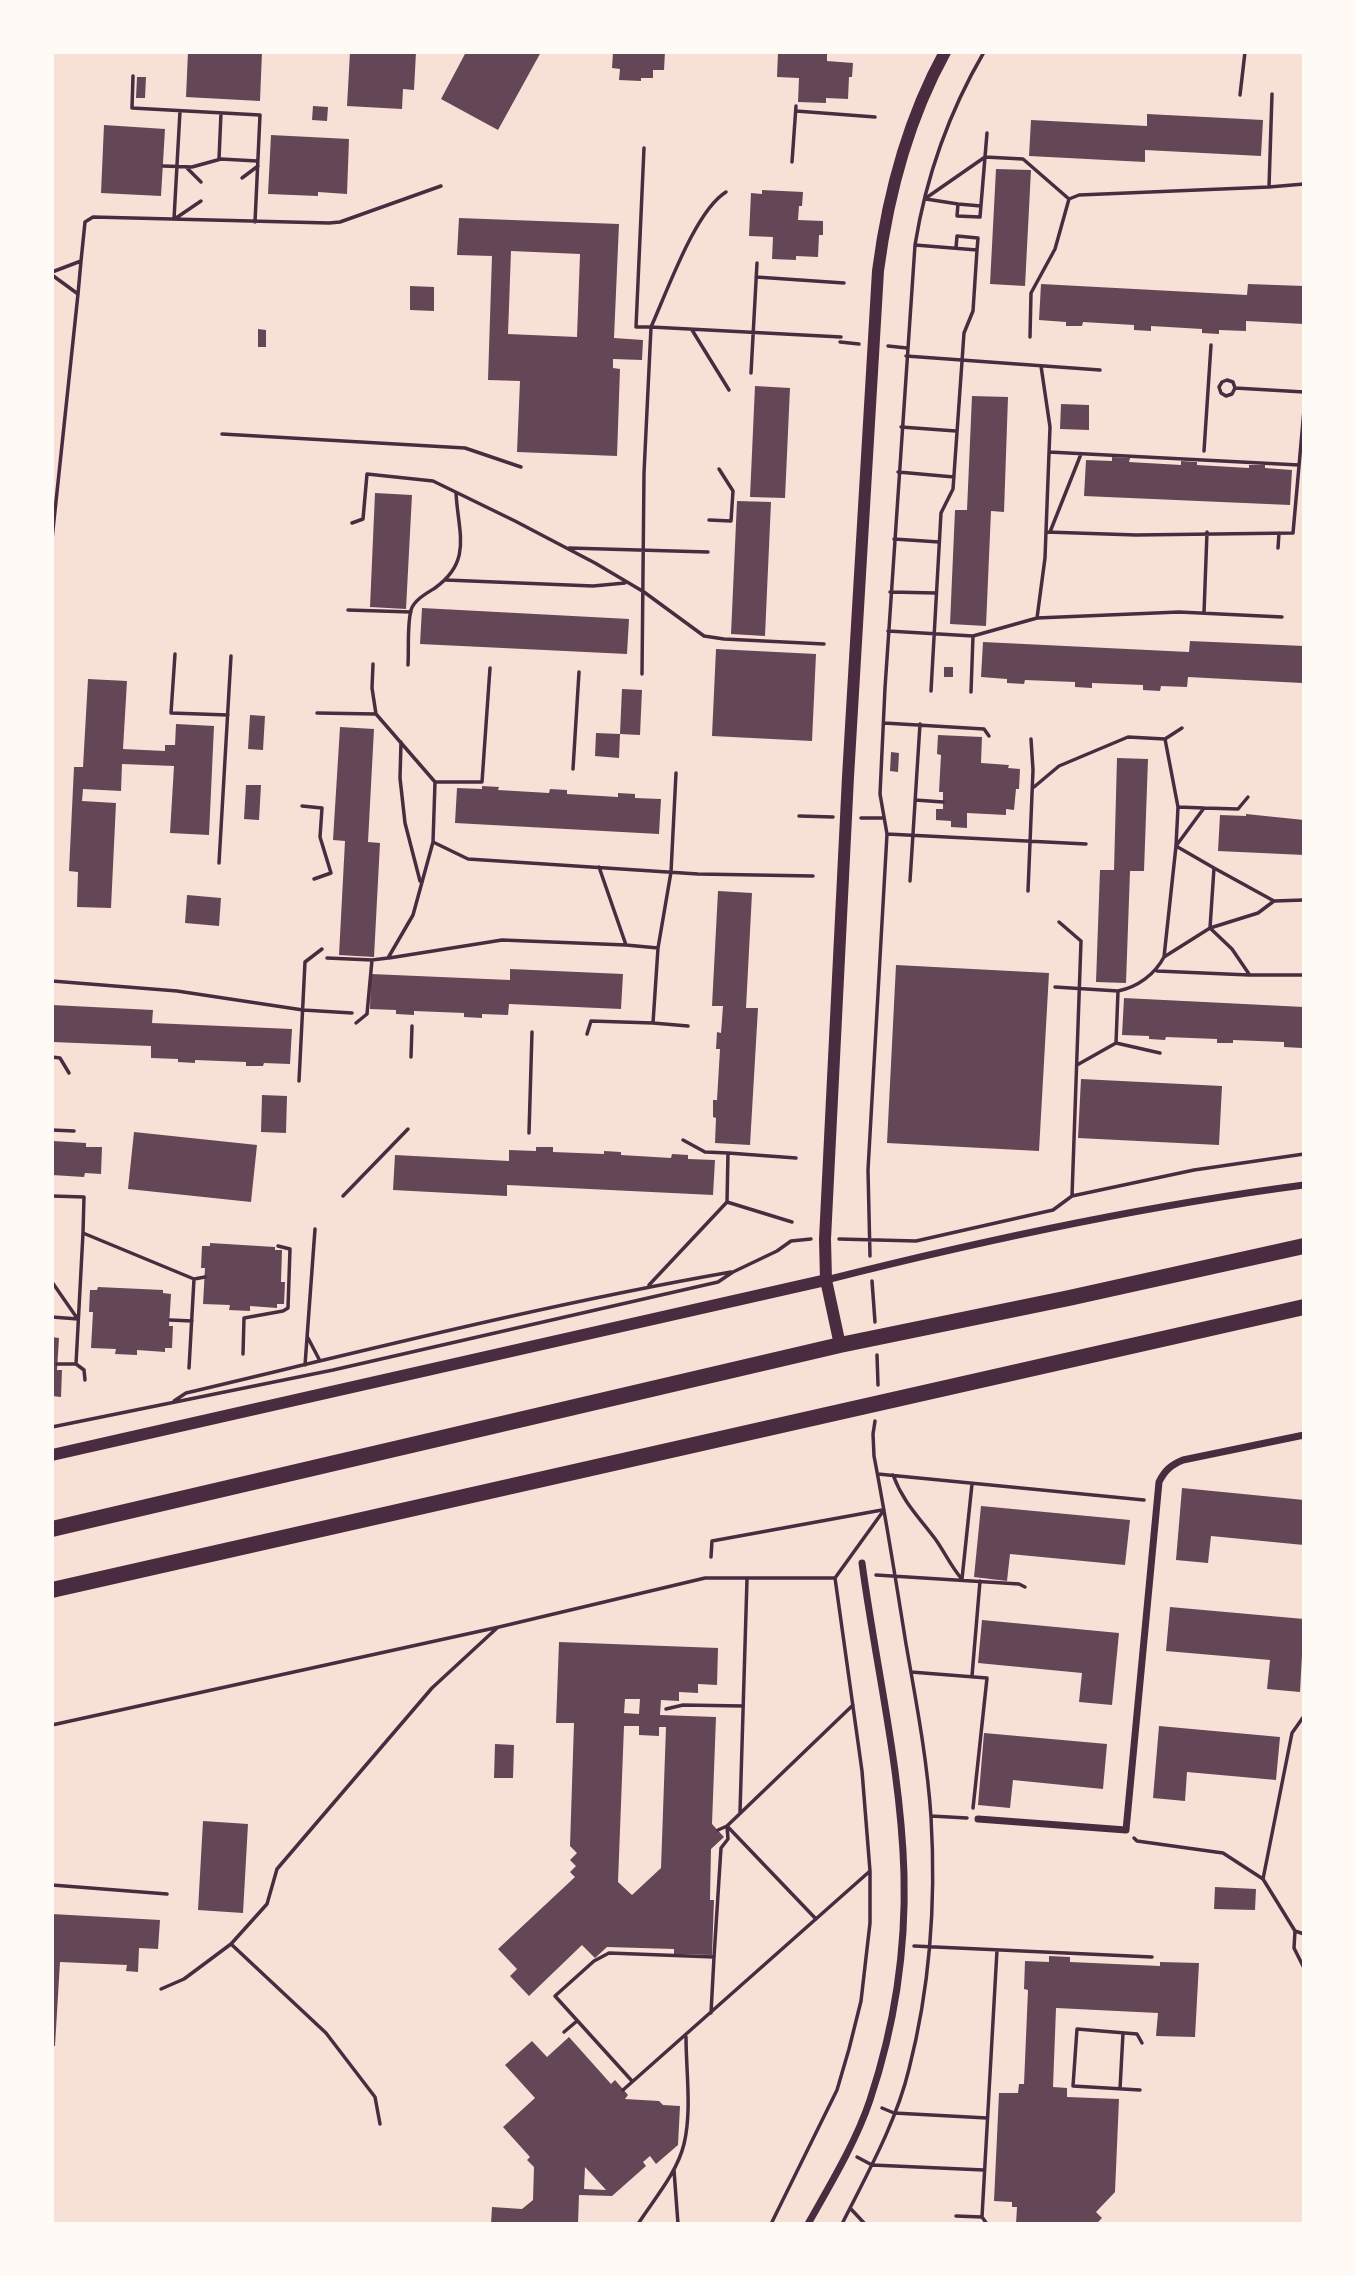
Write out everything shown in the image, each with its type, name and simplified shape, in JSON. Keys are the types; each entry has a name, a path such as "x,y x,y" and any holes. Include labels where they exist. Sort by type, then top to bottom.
{"highway":[{"path":"52,1528 840,1345 1304,1247"},
{"path":"52,1590 1304,1307"}],"street":[{"path":"840,1345 826,1280 825,1239 846,817 878,271 890,197 906,142 917,110 945,52"},
{"path":"52,1455 1053,1227 1216,1197 1304,1185"},
{"path":"978,1819 1126,1830 1157,1501 1163,1473 1183,1460 1304,1435"},
{"path":"808,2224 869,2102 885,2047 897,1987 901,1945 904,1875 900,1816 862,1563"}],"path":[{"path":"842,2224 872,2165 909,2071 919,2026 930,1947 932,1857 924,1749 873,1434 878,1402 868,1239 868,1170 887,834 880,794 888,631 915,245 924,199 948,124 966,83 984,52"},
{"path":"1240,95 1244,52"},
{"path":"133,76 132,108 260,115 255,222"},
{"path":"1269,187 1272,94"},
{"path":"792,162 796,109 875,117"},
{"path":"174,219 180,111"},
{"path":"219,159 221,113"},
{"path":"958,204 957,216 981,217 987,133"},
{"path":"643,148 636,327 841,337"},
{"path":"924,199 985,157 1023,159 1069,199"},
{"path":"163,166 186,167 219,159 258,163"},
{"path":"242,178 258,163"},
{"path":"186,167 201,182"},
{"path":"1069,199 1079,195 1304,184"},
{"path":"52,539 85,222 93,217 340,222 441,186"},
{"path":"642,674 643,549 651,327 701,216 726,192"},
{"path":"924,199 981,206"},
{"path":"1030,337 1031,293 1055,250 1069,199"},
{"path":"174,219 201,201"},
{"path":"931,691 941,513 953,489 961,360 964,333 973,311 978,238 957,236 956,248"},
{"path":"915,245 977,250"},
{"path":"78,294 52,274 81,261"},
{"path":"751,373 757,263"},
{"path":"756,277 844,283"},
{"path":"692,330 729,390"},
{"path":"1204,451 1211,345"},
{"path":"642,349 650,350"},
{"path":"906,356 1100,370"},
{"path":"1037,618 1048,532 1050,427 1041,366"},
{"path":"1227,380 1233,382 1235,388 1232,394 1226,396 1221,393 1219,387 1227,380"},
{"path":"1208,386 1219,387"},
{"path":"1235,388 1304,392"},
{"path":"1048,532 1293,533 1304,410"},
{"path":"901,427 956,431"},
{"path":"222,434 465,448 521,467"},
{"path":"1049,452 1252,462 1300,467"},
{"path":"1252,462 1253,453"},
{"path":"1048,532 1081,454"},
{"path":"709,520 731,521 733,491 719,469"},
{"path":"898,472 954,477"},
{"path":"352,523 363,519 367,474 433,481 567,548 627,582 704,636 824,644"},
{"path":"408,665 411,608 446,580 459,557 462,541 456,493"},
{"path":"1205,613 1207,532"},
{"path":"1278,548 1279,533"},
{"path":"894,540 939,542"},
{"path":"567,548 708,552"},
{"path":"446,580 593,586 627,582"},
{"path":"890,592 936,593"},
{"path":"348,610 411,612"},
{"path":"888,631 973,636 1037,618 1180,612 1282,617"},
{"path":"971,692 973,636"},
{"path":"175,654 171,713 228,715"},
{"path":"219,863 232,656"},
{"path":"373,664 372,688 376,714 435,782 433,842 413,915 388,958"},
{"path":"435,782 482,782 490,668"},
{"path":"573,769 579,672"},
{"path":"317,713 376,714"},
{"path":"884,723 984,729 989,736"},
{"path":"910,881 920,724"},
{"path":"1033,788 1059,766 1128,737 1165,740 1182,728"},
{"path":"1028,891 1033,788 1031,739"},
{"path":"1055,987 1118,991 1127,989 1157,971 1164,957 1178,807 1165,740"},
{"path":"401,742 400,778 405,823 421,884"},
{"path":"653,1023 658,948 671,872 676,773"},
{"path":"1178,807 1238,809 1248,797"},
{"path":"915,800 943,802"},
{"path":"302,806 323,808 320,837 331,873 313,879"},
{"path":"1176,846 1205,808"},
{"path":"799,816 815,817"},
{"path":"887,834 1086,844"},
{"path":"433,842 468,859 671,872 813,876"},
{"path":"1176,846 1274,901 1304,900"},
{"path":"599,867 626,945"},
{"path":"1210,928 1214,868"},
{"path":"1164,957 1210,928 1258,913 1274,901"},
{"path":"1059,922 1081,941 1072,1196"},
{"path":"1210,928 1233,949 1250,975"},
{"path":"327,958 372,960 502,940 658,948"},
{"path":"299,1082 305,962 323,949"},
{"path":"356,1023 367,1014 372,960"},
{"path":"1157,971 1304,975"},
{"path":"52,981 177,991 303,1010 352,1013"},
{"path":"1116,1043 1118,991"},
{"path":"587,1034 591,1021 688,1026"},
{"path":"411,1057 412,1026"},
{"path":"529,1133 532,1032"},
{"path":"1077,1065 1116,1043 1160,1053"},
{"path":"52,1057 60,1058 69,1073"},
{"path":"343,1196 408,1129"},
{"path":"52,1130 74,1131"},
{"path":"683,1140 705,1152 796,1158"},
{"path":"648,1286 727,1202 728,1153"},
{"path":"868,1239 916,1241 1053,1210 1072,1196 1194,1170 1304,1154"},
{"path":"52,1196 84,1197 76,1364"},
{"path":"727,1202 792,1222"},
{"path":"305,1365 315,1229"},
{"path":"83,1233 194,1279 205,1277"},
{"path":"52,1427 333,1370 718,1282 791,1241"},
{"path":"243,1354 244,1318 288,1308 290,1249 278,1246"},
{"path":"172,1402 186,1393 320,1361 648,1286 733,1272"},
{"path":"189,1368 194,1279"},
{"path":"52,1282 78,1319"},
{"path":"52,1317 78,1319"},
{"path":"170,1320 192,1321"},
{"path":"308,1338 320,1361"},
{"path":"57,1364 76,1364 84,1370 85,1380"},
{"path":"878,1474 1157,1501"},
{"path":"893,1475 900,1495 937,1541 962,1579"},
{"path":"962,1579 972,1483"},
{"path":"711,1557 712,1541 884,1510"},
{"path":"771,2224 837,2090 861,2001 870,1923 870,1871 862,1771 835,1578 884,1510"},
{"path":"864,1574 962,1579 1019,1584 1025,1587"},
{"path":"52,1725 499,1627 705,1578 835,1578"},
{"path":"740,1814 747,1578"},
{"path":"972,1676 980,1581"},
{"path":"160,1989 184,1979 231,1944 267,1905 277,1869 432,1688 499,1627"},
{"path":"911,1672 987,1678 972,1819 930,1816"},
{"path":"666,1709 683,1704 743,1706"},
{"path":"718,1830 740,1814 853,1705"},
{"path":"1263,1879 1292,1733 1304,1716"},
{"path":"727,1826 816,1919"},
{"path":"711,2013 721,1848 728,1839 727,1826"},
{"path":"1126,1830 1137,1841 1223,1853 1263,1879 1295,1931 1294,1948 1304,1968"},
{"path":"623,2090 686,2037 870,1871"},
{"path":"52,1885 167,1894"},
{"path":"1295,1931 1304,1934"},
{"path":"231,1944 326,2034 375,2098 380,2124"},
{"path":"901,1945 1152,1957"},
{"path":"988,2224 982,2217 997,1950"},
{"path":"632,2081 555,1996 608,1953 715,1957"},
{"path":"564,2032 577,2021"},
{"path":"1140,2090 1073,2086 1077,2029 1137,2034 1143,2043"},
{"path":"1120,2089 1123,2033"},
{"path":"638,2224 674,2169 684,2145 687,2116 686,2037"},
{"path":"894,2113 987,2118"},
{"path":"846,2152 872,2165 985,2170"},
{"path":"674,2169 678,2224"},
{"path":"850,2208 865,2224"},
{"path":"956,2216 982,2217"}],"building":[{"path":"188,52 262,52 260,101 186,97"},
{"path":"350,52 416,52 414,90 403,89 402,109 347,106"},
{"path":"466,52 541,52 498,130 441,99"},
{"path":"665,52 664,70 653,70 653,78 641,78 641,81 619,80 620,69 612,68 613,53"},
{"path":"778,52 827,52 827,61 853,63 848,99 826,98 826,103 798,102 799,78 777,77"},
{"path":"137,77 146,77 145,98 136,98"},
{"path":"313,106 328,107 327,121 312,120"},
{"path":"1147,114 1263,120 1261,156 1145,150 1145,162 1029,156 1031,120 1147,126"},
{"path":"104,125 165,129 161,196 101,193"},
{"path":"271,135 349,139 347,194 268,194"},
{"path":"996,169 1031,170 1025,286 990,284"},
{"path":"762,190 803,192 798,220 823,221 818,257 772,259 773,237 749,236 751,193 762,194"},
{"path":"459,218 619,224 614,338 643,340 642,360 613,359 613,368 620,369 617,456 517,452 520,381 488,380 492,256 457,255","holes":["511,251 580,254 577,337 508,334"]},
{"path":"1041,284 1247,295 1248,284 1304,286 1304,324 1246,321 1246,331 1219,330 1219,334 1202,333 1202,329 1151,326 1151,331 1134,330 1134,325 1083,322 1082,326 1066,326 1066,322 1039,320"},
{"path":"410,286 434,287 434,311 410,310"},
{"path":"258,329 266,330 266,347 258,347"},
{"path":"755,386 790,388 785,498 750,497"},
{"path":"972,396 1008,397 1004,512 991,511 986,626 950,624 955,510 967,510"},
{"path":"1061,404 1089,405 1089,430 1060,429"},
{"path":"1112,457 1130,458 1129,462 1181,465 1181,461 1197,462 1197,465 1249,468 1249,465 1265,465 1265,468 1292,470 1290,505 1084,496 1086,460 1112,461"},
{"path":"375,493 412,495 406,609 370,607"},
{"path":"737,501 771,502 765,636 731,634"},
{"path":"422,608 629,619 627,654 420,644"},
{"path":"1190,641 1304,646 1302,683 1188,677 1187,687 1161,686 1160,691 1143,690 1143,685 1092,683 1092,688 1075,687 1075,682 1025,680 1024,684 1007,683 1007,679 981,677 983,642 1189,652"},
{"path":"716,649 816,654 812,741 712,736"},
{"path":"944,667 953,667 953,677 944,677"},
{"path":"88,679 127,681 123,749 165,751 165,745 175,745 176,724 214,726 209,835 170,833 174,766 122,764 121,791 83,789 82,801 116,803 111,908 77,907 78,872 69,871 74,767 83,767"},
{"path":"622,689 642,690 640,735 620,734"},
{"path":"250,715 265,716 263,750 248,749"},
{"path":"340,727 374,729 368,842 380,843 374,957 339,955 345,841 333,840"},
{"path":"596,733 620,734 619,758 595,756"},
{"path":"938,735 982,737 981,763 1009,765 1008,768 1020,769 1014,810 1006,809 1006,815 967,813 967,828 951,827 951,821 936,820 936,809 943,809 943,792 939,792 941,755 937,754"},
{"path":"891,752 899,753 898,772 890,771"},
{"path":"1117,758 1148,759 1144,871 1130,871 1126,983 1096,982 1100,870 1114,870"},
{"path":"246,785 261,785 259,820 244,819"},
{"path":"482,786 499,787 498,790 549,793 550,789 567,790 567,794 618,797 618,793 635,794 635,798 661,799 659,834 455,823 457,788 482,789"},
{"path":"1246,814 1304,820 1304,855 1218,851 1220,815"},
{"path":"718,891 752,893 746,1008 758,1008 750,1145 715,1143 716,1118 713,1117 713,1100 717,1100 720,1049 716,1049 717,1032 721,1033 723,1006 712,1006"},
{"path":"187,895 221,898 219,926 185,923"},
{"path":"896,965 1049,973 1039,1151 887,1143"},
{"path":"510,969 623,974 621,1009 509,1004 508,1015 482,1014 482,1018 464,1017 464,1013 414,1011 414,1015 396,1014 396,1010 370,1009 371,974 510,980"},
{"path":"1124,998 1304,1007 1304,1043 1302,1048 1284,1047 1284,1042 1233,1040 1233,1043 1217,1043 1217,1039 1166,1037 1165,1040 1149,1039 1149,1036 1122,1035"},
{"path":"52,1005 153,1010 152,1023 292,1029 290,1064 264,1063 263,1066 246,1066 246,1062 178,1062 178,1059 151,1058 151,1046 52,1042"},
{"path":"1081,1079 1222,1086 1219,1145 1078,1138"},
{"path":"262,1095 287,1096 286,1133 261,1132"},
{"path":"134,1132 257,1145 251,1202 128,1189"},
{"path":"52,1141 102,1147 101,1174 85,1173 84,1177 52,1175"},
{"path":"536,1147 553,1147 553,1152 604,1154 604,1151 621,1152 621,1155 671,1158 672,1154 688,1155 688,1159 715,1160 713,1195 507,1185 507,1196 393,1190 395,1155 509,1161 509,1150 536,1151"},
{"path":"210,1243 275,1247 275,1250 282,1250 281,1282 285,1282 284,1304 277,1304 277,1308 250,1306 250,1311 229,1310 230,1305 203,1304 205,1268 201,1268 202,1246 210,1246"},
{"path":"98,1287 163,1290 163,1293 171,1294 169,1326 173,1326 172,1348 165,1348 165,1352 137,1350 137,1355 115,1354 116,1349 91,1348 93,1312 89,1312 90,1290 97,1290"},
{"path":"52,1337 59,1338 57,1370 62,1370 61,1397 52,1396"},
{"path":"1182,1488 1304,1500 1304,1545 1211,1536 1208,1563 1176,1560"},
{"path":"981,1506 1130,1520 1125,1565 1010,1554 1007,1581 974,1577"},
{"path":"1170,1607 1304,1619 1300,1692 1267,1689 1270,1660 1166,1651"},
{"path":"982,1620 1119,1633 1112,1705 1079,1702 1082,1673 978,1663"},
{"path":"559,1642 718,1648 717,1685 698,1684 698,1693 679,1692 679,1701 661,1700 660,1715 716,1717 712,1824 724,1837 711,1849 710,1900 714,1900 712,1955 674,1954 674,1949 607,1947 595,1958 582,1945 529,1996 510,1976 517,1969 498,1949 575,1877 570,1872 576,1866 570,1860 577,1853 570,1846 574,1723 556,1723","holes":["625,1699 640,1699 639,1714 624,1713","624,1726 639,1726 639,1735 659,1736 659,1727 666,1727 661,1868 632,1895 618,1882"]},
{"path":"1159,1726 1280,1737 1276,1780 1187,1772 1185,1801 1153,1798"},
{"path":"984,1733 1107,1744 1103,1789 1013,1780 1010,1808 978,1805"},
{"path":"495,1744 514,1745 513,1778 494,1778"},
{"path":"203,1821 248,1824 243,1913 198,1910"},
{"path":"1215,1887 1256,1889 1255,1910 1214,1909"},
{"path":"52,1914 160,1920 158,1949 139,1948 138,1972 126,1971 127,1965 60,1962 55,2046 52,2046"},
{"path":"1049,1956 1070,1957 1070,1962 1160,1966 1160,1962 1199,1963 1195,2037 1156,2036 1158,2013 1056,2008 1053,2087 1067,2088 1067,2097 1119,2099 1115,2192 1096,2212 1102,2218 1096,2224 1016,2224 1017,2207 1012,2207 1012,2202 994,2201 999,2093 1018,2093 1019,2084 1024,2084 1028,1990 1024,1989 1025,1961 1049,1962"},
{"path":"569,2037 611,2084 615,2080 628,2095 625,2099 659,2101 663,2105 680,2106 678,2145 656,2164 650,2156 643,2162 646,2166 612,2196 579,2195 578,2224 491,2224 492,2207 522,2209 533,2200 534,2167 527,2160 530,2157 503,2127 535,2098 505,2065 532,2041 547,2057","holes":["585,2167 606,2190 584,2189"]}]}
